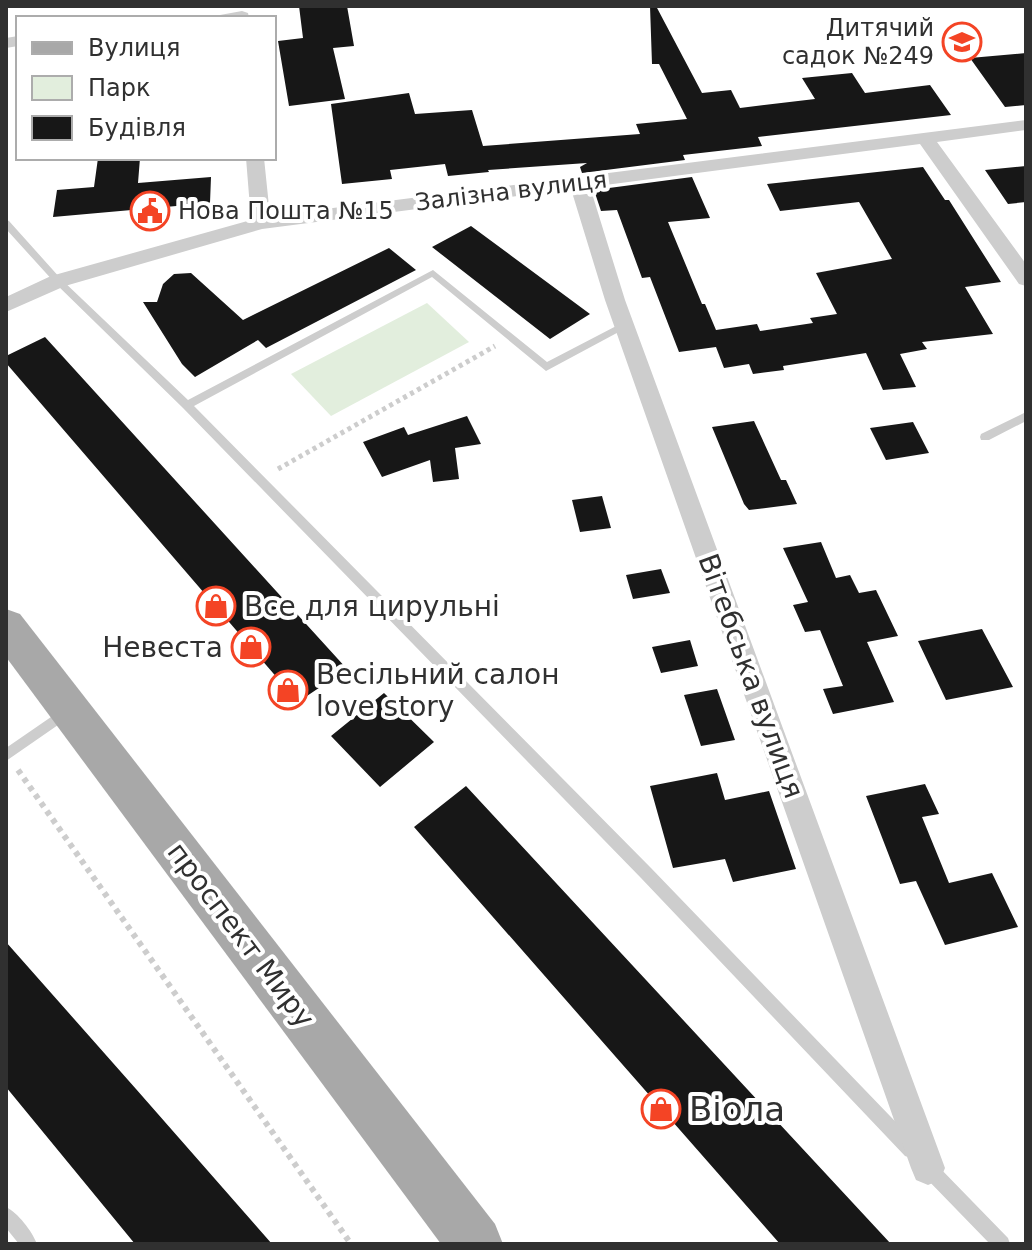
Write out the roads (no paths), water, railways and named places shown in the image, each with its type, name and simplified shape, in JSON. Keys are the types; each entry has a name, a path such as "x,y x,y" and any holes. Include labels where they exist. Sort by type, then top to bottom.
{"main road":[{"name":"проспект Миру","path":"6,626 475,1244"}],"street":[{"name":"Залізна вулиця","path":"6,305 58,281 261,223 1026,125"},
{"path":"924,137 1026,279"},
{"path":"255,160 261,223"},
{"name":"Вітебська вулиця","path":"579,183 625,325 928,1168"}],"lane":[{"path":"6,223 58,281 187,405 646,873 1002,1244"},
{"path":"187,405 433,273 546,367 625,325"},
{"path":"985,437 1026,416"},
{"path":"7,755 70,710"},
{"path":"6,1215 29,1244"}],"place":[{"name":"Дитячий садок №249","path":"962,42"},
{"name":"Нова Пошта №15","path":"150,211"},
{"name":"Все для цирульні","path":"216,606"},
{"name":"Невеста","path":"251,647"},
{"name":"Весільний салон love story","path":"288,690"},
{"name":"Віола","path":"661,1109"}]}
